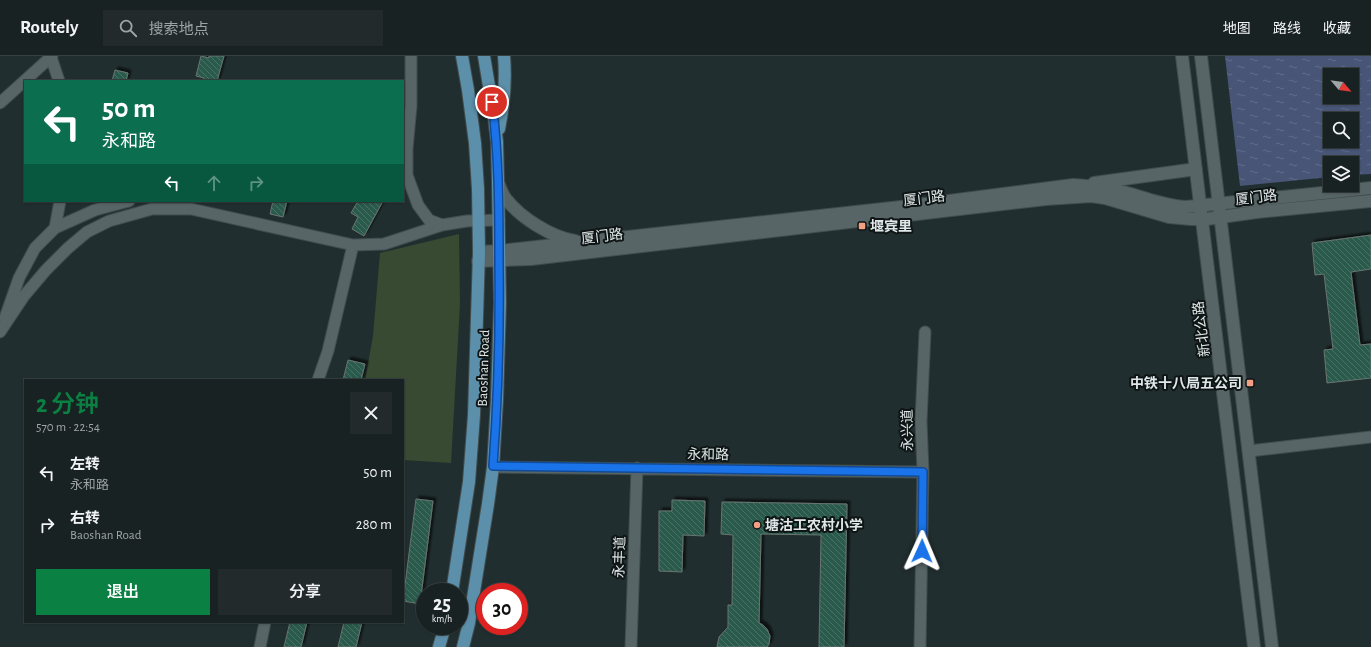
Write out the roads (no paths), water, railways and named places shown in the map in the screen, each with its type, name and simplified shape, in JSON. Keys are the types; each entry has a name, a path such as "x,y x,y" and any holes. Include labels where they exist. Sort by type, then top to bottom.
{"main road":[{"name":"Baoshan Road","path":"453,583 469,482 474,415 479,256 479,221 474,144 468,90 462,56"},
{"name":"Baoshan Road","path":"462,647 469,623 479,567 493,466 498,365 499,220 497,142 490,87 484,56"},
{"path":"497,142 503,103 505,71 504,56"},
{"path":"439,647 442,635"}],"street":[{"path":"25,80 51,56 59,80"},
{"path":"411,56 411,106 407,149 407,175 418,205 429,220 442,225"},
{"name":"新北公路","path":"1182,56 1254,647"},
{"path":"1201,56 1272,647"},
{"path":"0,103 24,81"},
{"path":"1073,186 1196,169"},
{"path":"498,182 506,199 546,231 561,238 584,242"},
{"name":"厦门路","path":"499,256 584,242 910,206 1073,186 1090,186 1112,189 1178,207 1201,206 1371,188"},
{"name":"厦门路","path":"479,256 538,258 1046,199 1091,196 1117,201 1169,217 1184,219 1202,219 1371,201"},
{"path":"55,228 60,202"},
{"path":"0,332 19,278 35,248 55,228 95,210 125,202"},
{"path":"165,202 353,245 384,244 442,225 499,220"},
{"path":"0,332 24,296 46,270 87,232 109,220 152,209 192,209"},
{"path":"318,379 328,351 353,245"},
{"name":"永兴道","path":"920,647 923,472 921,421 925,332"},
{"path":"1249,451 1371,436"},
{"name":"永和路","path":"493,466 923,472"},
{"name":"永丰道","path":"631,647 636,468"},
{"path":"260,647 265,623"}],"water":[{"path":"1225,56 1371,56 1371,174 1359,175 1359,156 1323,156 1323,178 1240,186"}],"place":[{"name":"堰宾里","path":"862,226"},
{"name":"中铁十八局五公司","path":"1250,383"},
{"name":"塘沽工农村小学","path":"757,525"}]}
